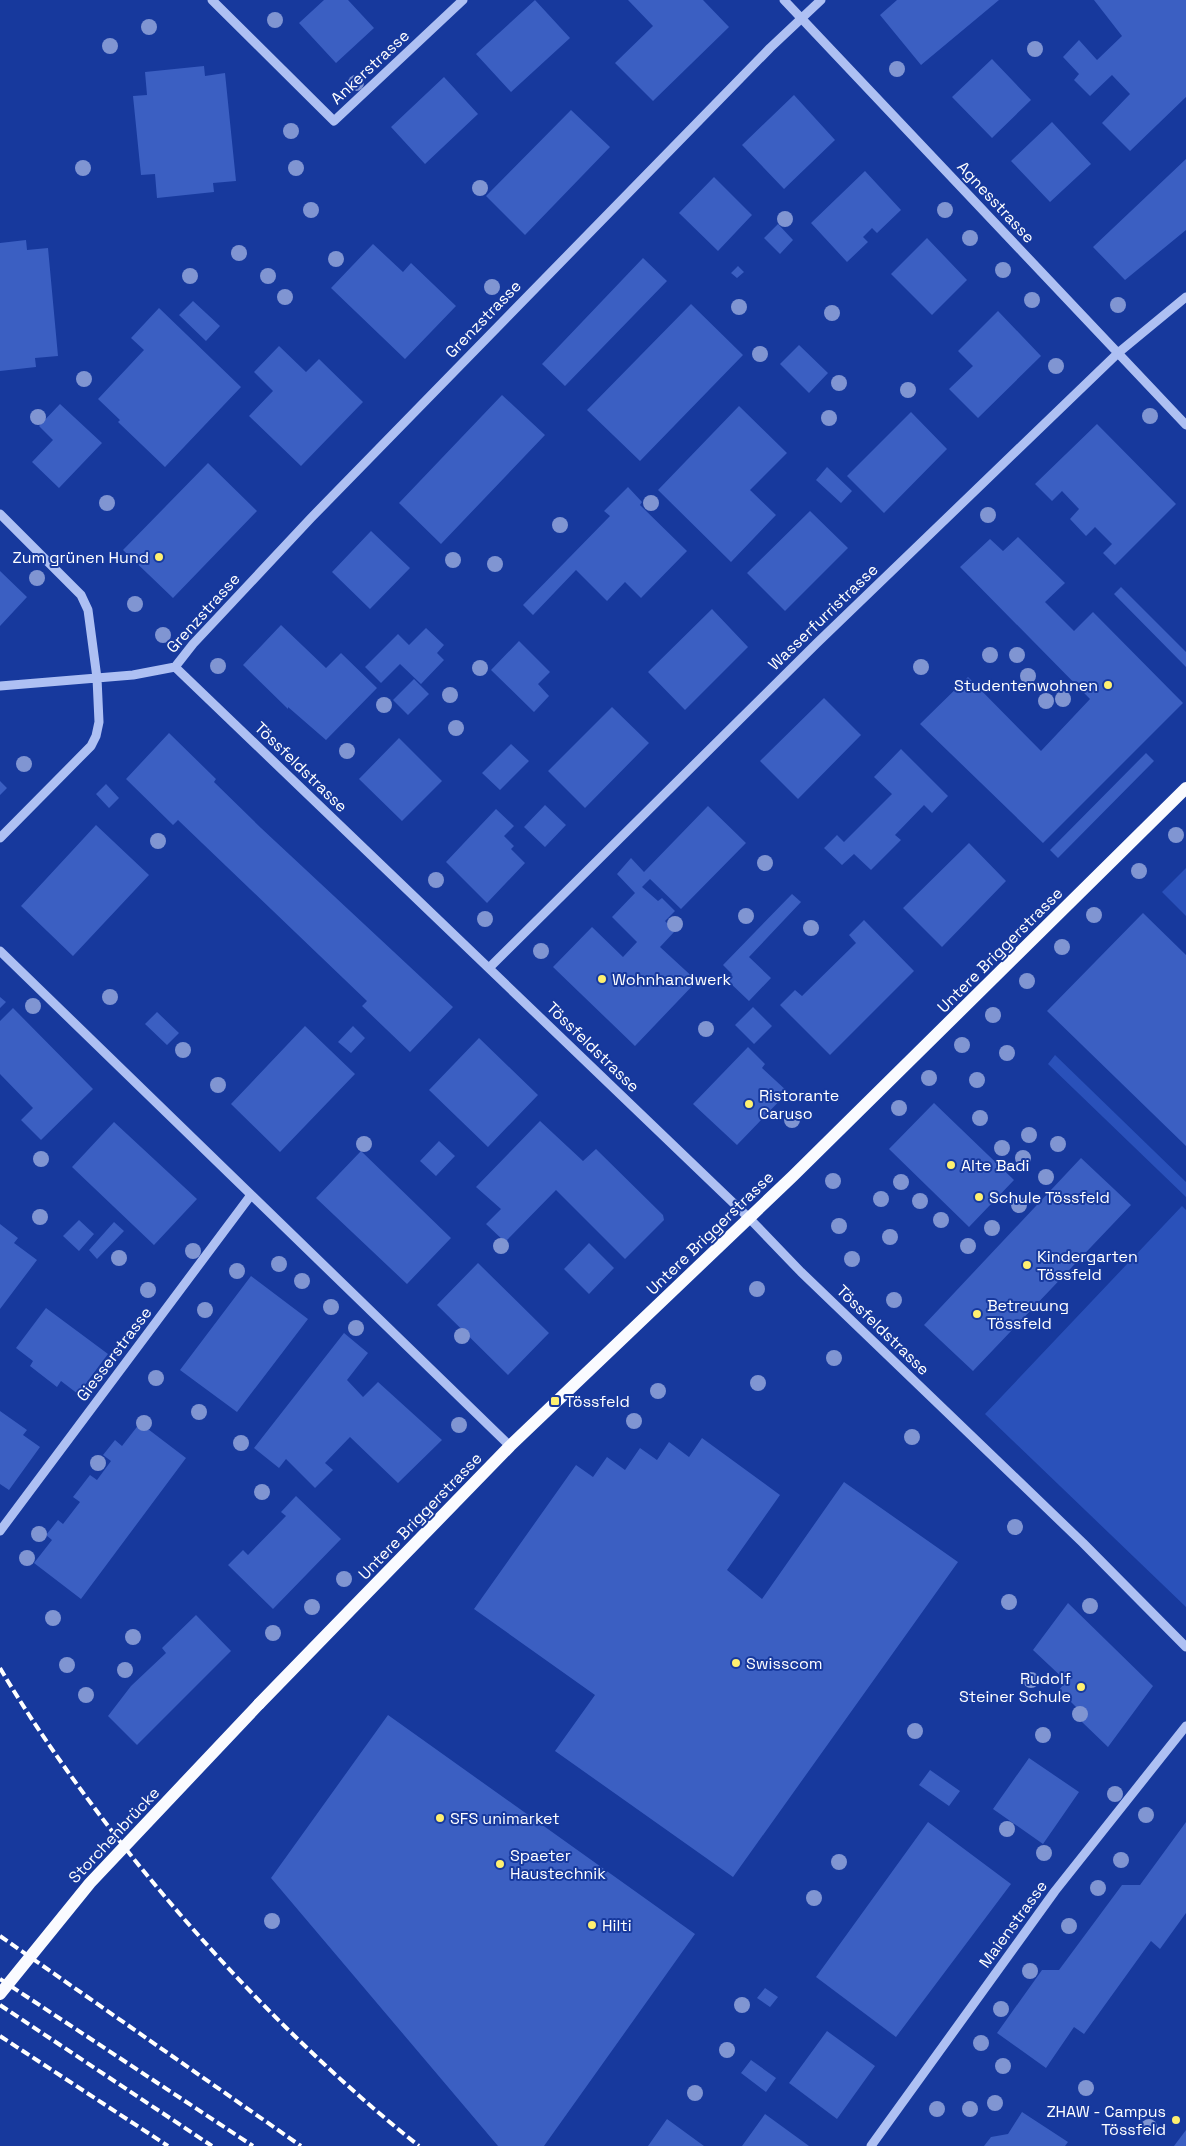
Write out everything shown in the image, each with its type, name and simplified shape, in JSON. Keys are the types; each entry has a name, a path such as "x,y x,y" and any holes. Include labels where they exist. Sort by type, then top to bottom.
{"main road":[{"name":"Untere Briggerstrasse","path":"259,1704 510,1446 749,1218 1186,788"},
{"name":"Storchenbrücke","path":"0,1994 90,1883 259,1704"}],"street":[{"name":"Ankerstrasse","path":"212,0 334,121 464,0"},
{"name":"Agnesstrasse","path":"784,0 1186,425"},
{"name":"Grenzstrasse","path":"175,667 193,644 331,497 756,62 821,0"},
{"name":"Wasserfurristrasse","path":"489,968 817,643 1118,353 1186,297"},
{"path":"0,514 81,594 88,610 97,678 99,722 91,746 0,838"},
{"path":"0,686 133,675 175,667"},
{"name":"Tössfeldstrasse","path":"175,667 749,1218 889,1358 1084,1543 1186,1648"},
{"path":"0,951 510,1446"},
{"name":"Giesserstrasse","path":"0,1532 251,1195"},
{"name":"Maienstrasse","path":"871,2146 1055,1891 1186,1726"}],"shaded area":[{"path":"1186,868 1186,916 1162,892"},
{"path":"1055,1055 1186,1182 1186,1197 1048,1064"},
{"path":"1182,1206 1186,1210 1186,1607 985,1414"}],"building":[{"path":"324,0 348,0 374,28 336,63 299,23"},
{"path":"535,0 570,38 511,92 476,54"},
{"path":"628,0 703,0 729,27 653,101 615,63 653,26"},
{"path":"897,0 999,0 921,65 880,15"},
{"path":"1094,0 1186,0 1186,97 1130,151 1102,123 1130,94 1112,75 1090,96 1074,80 1079,74 1063,57 1079,40 1097,60 1122,36"},
{"path":"992,59 1031,100 992,138 952,97"},
{"path":"204,66 205,76 225,73 236,181 213,183 214,192 157,198 155,174 141,175 133,96 147,95 145,72"},
{"path":"444,77 478,114 425,164 391,127"},
{"path":"794,95 835,140 784,189 742,145"},
{"path":"571,110 610,147 525,235 486,196"},
{"path":"1052,122 1091,164 1050,202 1011,161"},
{"path":"1186,159 1186,230 1125,280 1093,247"},
{"path":"865,171 901,210 877,233 872,228 863,237 868,242 847,262 811,223"},
{"path":"714,177 752,215 718,251 679,213"},
{"path":"778,224 793,240 780,254 764,238"},
{"path":"927,238 967,280 932,315 891,274"},
{"path":"26,240 27,250 48,248 58,356 35,358 36,367 0,371 0,243"},
{"path":"373,244 403,272 411,263 456,306 405,359 331,288"},
{"path":"643,258 667,281 565,386 542,364"},
{"path":"738,266 744,272 737,278 731,273"},
{"path":"193,301 220,326 206,341 179,315"},
{"path":"691,304 743,355 640,461 587,410"},
{"path":"159,308 241,387 165,467 118,422 120,420 98,399 144,350 131,338"},
{"path":"998,311 1041,356 978,418 949,389 973,366 958,351"},
{"path":"799,345 828,373 809,393 780,364"},
{"path":"279,346 306,372 319,359 363,402 301,466 249,416 273,391 254,372"},
{"path":"502,395 545,435 441,544 399,503"},
{"path":"60,404 102,443 59,488 32,462 53,440 39,426"},
{"path":"739,406 787,453 750,490 776,515 731,562 658,490"},
{"path":"911,412 947,449 884,513 847,476"},
{"path":"1097,424 1176,504 1115,565 1103,553 1112,544 1095,527 1086,536 1070,519 1079,509 1062,491 1052,501 1035,484"},
{"path":"208,463 257,511 173,598 123,550"},
{"path":"827,467 852,491 841,503 816,480"},
{"path":"628,487 642,502 640,505 687,551 641,598 625,582 607,601 576,570 533,615 523,605 610,516 604,511"},
{"path":"810,511 848,548 785,611 747,573"},
{"path":"371,531 410,568 370,609 332,572"},
{"name":"Studentenwohnen","path":"1018,537 1065,583 1045,602 1074,631 1093,612 1183,703 1043,843 920,724 968,677 1041,751 1090,699 960,567 990,539 1003,551"},
{"path":"0,571 27,597 0,626"},
{"path":"1121,587 1186,652 1186,667 1114,594"},
{"path":"712,609 748,647 685,710 648,672"},
{"path":"281,625 326,668 341,653 377,688 326,740 288,707 288,709 243,665"},
{"path":"426,628 444,645 437,653 444,660 421,684 400,664 381,683 365,667 398,634 409,645"},
{"path":"519,641 550,672 538,684 549,696 534,712 491,670"},
{"path":"414,679 429,694 408,715 393,700"},
{"path":"824,698 861,735 798,799 760,761"},
{"path":"612,707 649,743 585,808 548,771"},
{"path":"169,733 216,779 214,782 261,828 453,1007 410,1052 362,1006 367,1001 178,820 173,825 126,779"},
{"path":"399,738 442,781 402,821 359,779"},
{"path":"511,744 529,761 500,790 482,773"},
{"path":"901,749 948,796 932,813 924,805 895,835 901,840 871,870 854,854 842,865 824,848 837,835 844,842 892,794 874,777"},
{"path":"1146,753 1154,761 1058,858 1050,850"},
{"path":"0,781 7,788 0,795"},
{"path":"106,784 119,798 109,808 96,794"},
{"path":"545,805 566,825 545,847 524,827"},
{"path":"708,806 746,843 681,909 650,879 642,887 658,901 662,898 675,911 665,921 675,931 660,947 697,981 635,1046 553,967 592,927 623,957 637,942 612,917 635,893 617,874 631,858 644,872"},
{"path":"496,809 514,826 504,836 514,846 511,849 525,863 487,903 446,862"},
{"path":"96,825 149,875 73,956 21,906"},
{"path":"969,843 1006,881 942,947 903,908"},
{"path":"792,894 801,902 749,957 771,978 749,1001 727,980 732,974 723,965"},
{"path":"1143,913 1186,955 1186,1146 1047,1011"},
{"path":"864,920 914,971 830,1055 780,1005 795,990 802,996 856,943 849,935"},
{"path":"0,997 6,1002 0,1008"},
{"path":"753,1007 772,1026 754,1044 735,1025"},
{"path":"13,1008 93,1089 41,1140 21,1120 33,1108 0,1074 0,1021"},
{"path":"157,1012 179,1033 167,1045 145,1024"},
{"path":"305,1026 355,1074 280,1152 231,1104"},
{"path":"353,1026 365,1038 351,1053 338,1042"},
{"path":"479,1038 538,1095 488,1147 429,1090"},
{"path":"748,1047 765,1064 762,1068 788,1092 737,1145 693,1104"},
{"name":"Alte Badi","path":"934,1103 1014,1180 969,1227 889,1149"},
{"path":"540,1121 583,1161 596,1149 663,1215 664,1220 625,1259 556,1190 505,1242 486,1224 501,1209 476,1187"},
{"path":"114,1122 197,1199 154,1245 72,1167"},
{"path":"439,1141 455,1156 436,1176 420,1161"},
{"path":"361,1151 451,1238 407,1284 316,1198"},
{"name":"Kindergarten Tössfeld","path":"1081,1158 1131,1205 973,1371 924,1325"},
{"path":"79,1220 94,1234 79,1251 63,1236"},
{"path":"114,1222 124,1231 97,1259 89,1250"},
{"path":"0,1224 18,1238 14,1243 37,1260 0,1309"},
{"path":"589,1243 614,1268 589,1294 564,1269"},
{"path":"478,1263 549,1333 508,1375 437,1305"},
{"path":"251,1276 308,1319 237,1412 180,1370"},
{"path":"46,1308 108,1354 78,1394 61,1381 57,1387 30,1366 33,1361 16,1348"},
{"path":"344,1333 368,1353 347,1380 363,1397 378,1382 442,1440 398,1483 350,1437 325,1463 333,1470 315,1488 286,1459 279,1468 254,1448"},
{"path":"0,1411 27,1430 23,1435 40,1447 9,1490 0,1484"},
{"path":"140,1423 186,1458 81,1599 34,1563 52,1540 46,1535 58,1520 63,1524 80,1502 73,1497 90,1475 97,1480 111,1461 103,1455 115,1440 122,1446"},
{"name":"Swisscom","path":"702,1438 780,1495 727,1570 762,1599 844,1482 958,1562 733,1877 555,1751 595,1695 474,1609 576,1465 593,1477 607,1457 625,1470 640,1448 657,1460 669,1442 689,1457"},
{"path":"296,1496 341,1539 273,1609 228,1565 243,1550 248,1555 286,1516 281,1512"},
{"path":"1068,1603 1153,1686 1108,1747 1082,1722 1086,1717 1059,1690 1066,1681 1033,1650"},
{"path":"196,1615 231,1651 137,1745 108,1716 131,1686 166,1653 162,1648"},
{"path":"388,1715 695,1934 544,2146 498,2146 271,1878"},
{"path":"1029,1758 1079,1792 1043,1844 993,1809"},
{"path":"930,1770 960,1791 949,1806 919,1785"},
{"path":"928,1822 1011,1884 896,2037 816,1977"},
{"path":"1186,1822 1186,1913 1160,1949 1151,1941 1084,2034 1074,2027 1046,2068 997,2033 1042,1970 1059,1970 1122,1885 1140,1885"},
{"path":"765,1988 778,1997 770,2007 757,1998"},
{"path":"827,2031 875,2066 837,2119 789,2083"},
{"path":"751,2060 776,2078 766,2092 741,2073"},
{"path":"1022,2112 1068,2142 1065,2146 984,2146 991,2137 1008,2134"},
{"path":"765,2114 809,2146 742,2146"},
{"path":"667,2119 704,2146 648,2146"},
{"path":"1186,2130 1186,2146 1174,2146"}],"railway":[{"path":"0,1668 44,1737 92,1804 158,1889 192,1928 301,2042 339,2078 419,2146"},
{"path":"0,1936 301,2146"},
{"path":"0,1979 253,2146"},
{"path":"0,2005 212,2146"},
{"path":"0,2036 168,2146"}],"place":[{"name":"Zum grünen Hund","path":"159,557"},
{"name":"Studentenwohnen","path":"1108,685"},
{"name":"Wohnhandwerk","path":"602,979"},
{"name":"Ristorante Caruso","path":"749,1104"},
{"name":"Alte Badi","path":"951,1165"},
{"name":"Schule Tössfeld","path":"979,1197"},
{"name":"Kindergarten Tössfeld","path":"1027,1265"},
{"name":"Betreuung Tössfeld","path":"977,1314"},
{"name":"Tössfeld","path":"555,1401"},
{"name":"Swisscom","path":"736,1663"},
{"name":"Rudolf Steiner Schule","path":"1081,1687"},
{"name":"SFS unimarket","path":"440,1818"},
{"name":"Spaeter Haustechnik","path":"500,1864"},
{"name":"Hilti","path":"592,1925"},
{"name":"ZHAW - Campus Tössfeld","path":"1176,2120"}]}
